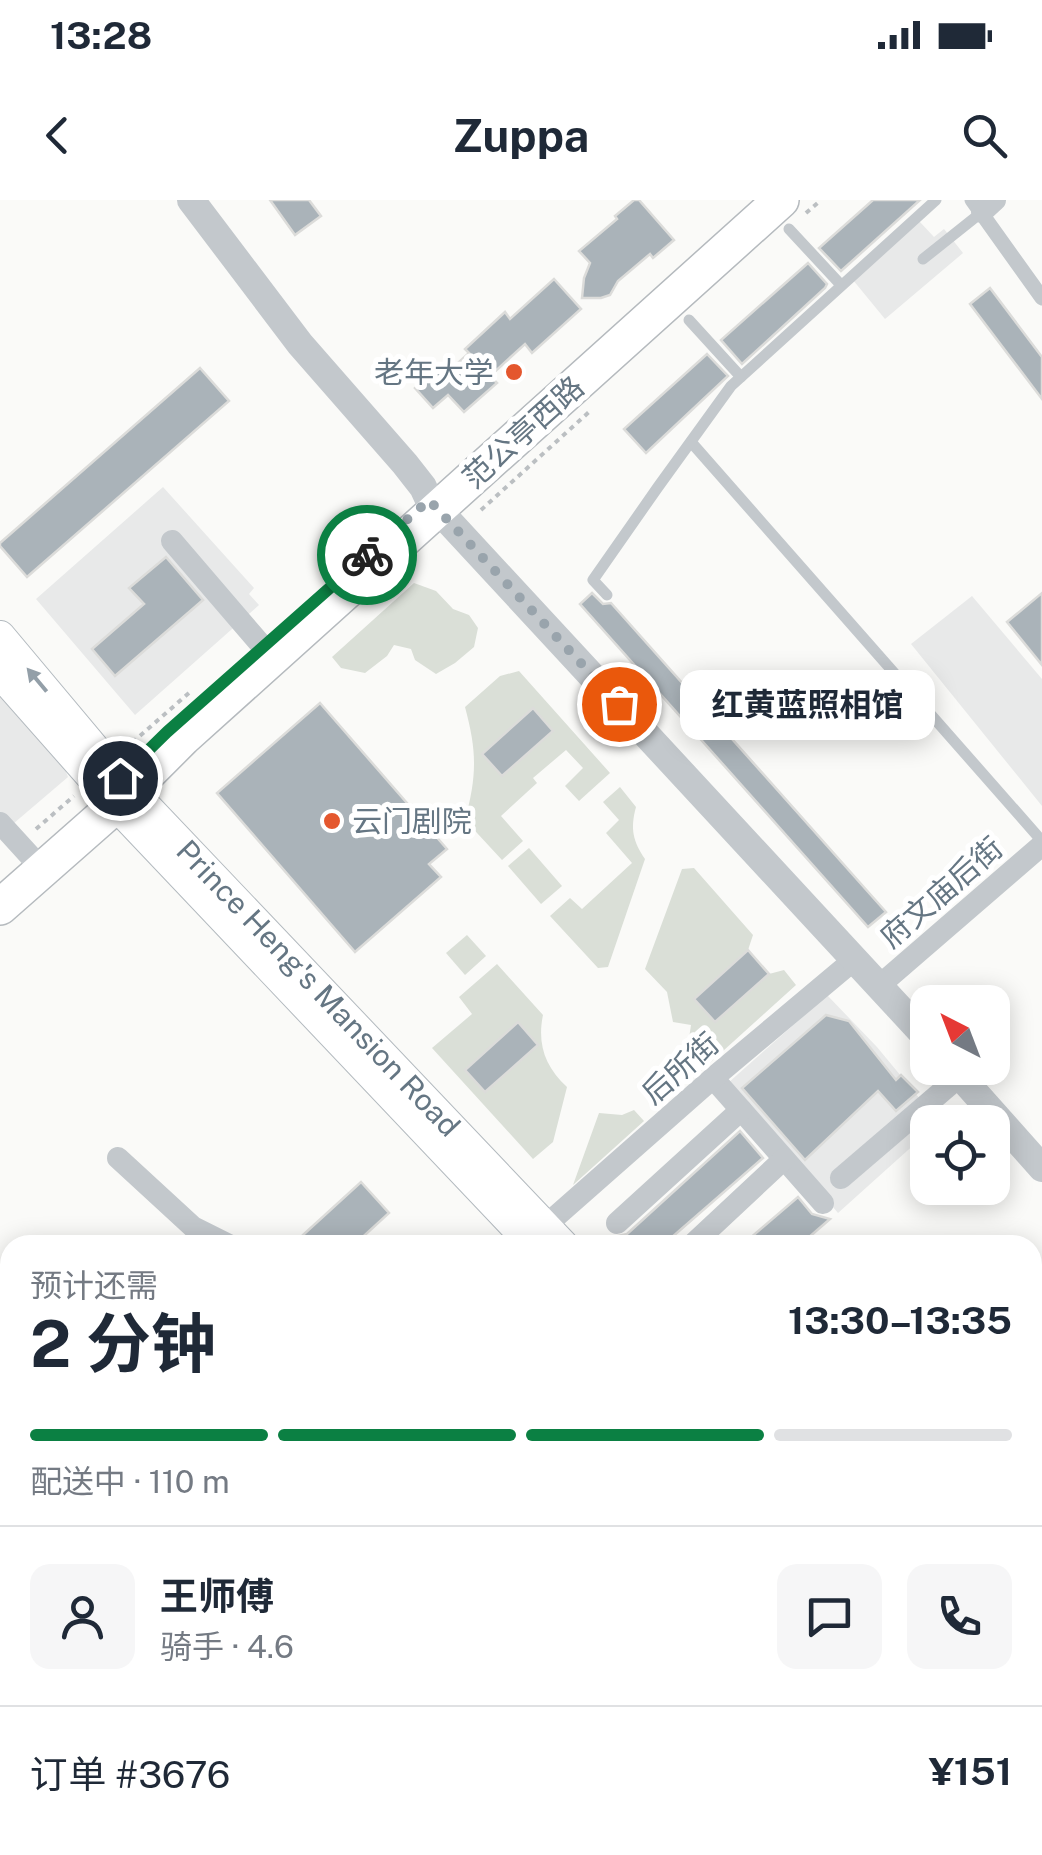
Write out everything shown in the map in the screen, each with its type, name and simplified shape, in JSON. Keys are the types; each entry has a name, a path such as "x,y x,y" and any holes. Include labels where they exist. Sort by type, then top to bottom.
{"main road":[{"name":"范公亭西路","path":"0,887 183,738 761,200"},
{"name":"范公亭西路","path":"0,907 118,791 167,732 434,504 785,215"},
{"name":"Prince Heng's Mansion Road","path":"0,636 118,791"},
{"name":"Prince Heng's Mansion Road","path":"0,673 544,1235"}],"street":[{"path":"190,200 300,344 405,464 434,504 910,1019"},
{"path":"983,204 1042,298"},
{"path":"172,541 264,647"},
{"path":"0,823 32,858"},
{"name":"府文庙后街","path":"880,985 1042,843"},
{"name":"后所街","path":"550,1235 713,1078 855,959"},
{"path":"713,1078 823,1203"},
{"path":"841,1178 942,1085"},
{"path":"968,1085 1042,1168"},
{"path":"616,1223 741,1110"},
{"path":"118,1158 193,1227 209,1235"},
{"path":"703,1235 784,1159"}],"lane":[{"path":"607,595 593,580 732,386 936,200"},
{"path":"924,259 983,204"},
{"path":"785,215 842,285"},
{"path":"690,320 741,377"},
{"path":"691,442 1042,843"}],"shaded area":[{"path":"919,221 934,237 944,229 963,253 885,319 853,280"},
{"path":"163,487 254,588 249,594 259,605 135,715 36,599"},
{"path":"414,583 436,591 453,609 469,615 478,628 474,647 436,674 415,660 411,649 394,645 387,656 365,673 341,668 332,657"},
{"path":"972,596 1042,679 1042,806 911,644"},
{"path":"519,671 610,773 579,801 565,786 583,768 566,750 533,778 537,783 501,816 523,841 502,860 465,820 474,764 465,707 500,676","holes":["534,709 553,731 501,775 482,753"]},
{"path":"0,687 61,758 68,777 0,835"},
{"path":"620,787 636,807 634,834 645,859 608,967 598,968 550,916 570,898 582,909 632,863 606,833 619,820 603,802"},
{"path":"529,848 562,886 541,904 508,866"},
{"path":"694,868 753,935 748,950 694,999 715,1022 769,974 784,970 796,985 692,1079 681,1067 691,1025 673,1022 667,992 645,969 682,869"},
{"path":"467,935 486,956 465,975 446,953"},
{"path":"497,964 543,1015 544,1054 567,1087 553,1142 533,1159 432,1048 472,1014 459,997","holes":["518,1023 538,1046 485,1092"]},
{"path":"827,995 925,1105 910,1105 910,1148 838,1213 728,1083"},
{"path":"634,1110 644,1121 573,1185 599,1113 622,1115"}],"building":[{"path":"270,200 309,200 321,216 295,235"},
{"path":"634,200 639,200 674,240 618,281 610,295 582,298 590,263 579,251"},
{"path":"873,200 920,200 841,271 819,248"},
{"path":"808,263 827,284 825,288 742,364 721,340"},
{"path":"554,279 581,309 532,353 525,344 490,376 497,383 464,412 448,395 433,408 415,388 439,366 447,373 469,353 465,349 505,312 510,319"},
{"path":"990,288 1042,357 1042,399 970,304"},
{"path":"707,354 728,376 646,453 624,429"},
{"path":"200,368 229,401 27,577 0,543"},
{"path":"166,557 203,600 115,676 92,649 144,604 129,588"},
{"path":"592,593 603,604 611,603 886,912 868,927 580,604"},
{"path":"1042,593 1042,665 1007,622"},
{"name":"云门剧院","path":"320,703 447,849 429,864 441,877 355,952 217,793"},
{"path":"533,708 553,731 502,776 482,754"},
{"path":"748,950 769,974 715,1022 694,999"},
{"path":"826,1015 849,1021 896,1080 901,1075 918,1092 896,1111 878,1091 805,1160 742,1088"},
{"path":"518,1022 538,1045 485,1092 465,1070"},
{"path":"740,1131 763,1158 674,1235 623,1235"},
{"path":"361,1182 389,1213 365,1235 303,1235"},
{"path":"798,1197 812,1214 830,1219 812,1235 754,1235"}],"way so far":[{"path":"367,555 429,500 619,704"}],"place":[{"name":"老年大学","path":"514,372"},
{"name":"红黄蓝照相馆","path":"619,704"},
{"name":"云门剧院","path":"332,821"}],"route":[{"path":"120,778 367,555"}]}
